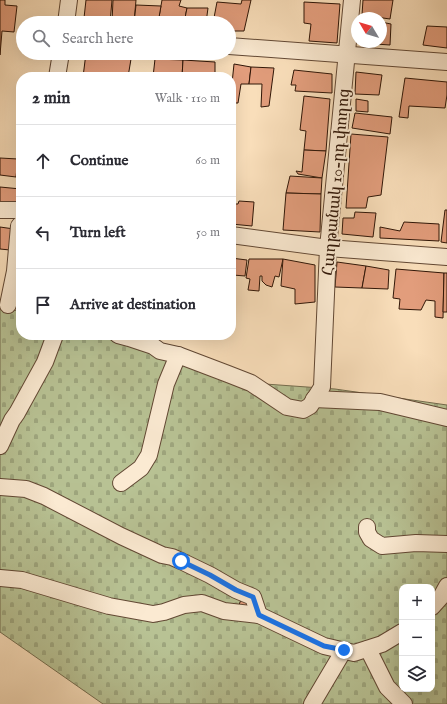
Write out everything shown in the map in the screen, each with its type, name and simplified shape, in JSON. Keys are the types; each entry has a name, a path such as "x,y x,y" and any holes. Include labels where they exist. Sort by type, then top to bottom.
{"street":[{"path":"67,16 69,0"},
{"name":"Հաղթանակ 10-րդ փողոց","path":"314,399 322,387 328,248 352,0"},
{"path":"236,47 447,62"},
{"path":"58,72 60,60"},
{"path":"0,210 16,210"},
{"path":"236,236 328,248 447,258"},
{"path":"10,306 16,260"},
{"path":"0,446 12,420 45,362 53,340"},
{"path":"135,340 153,346 160,351 178,355 251,383 287,407 303,410 310,406 314,399 380,402 447,418"},
{"path":"121,483 140,468 150,455 166,384 178,355"},
{"path":"0,487 26,489 44,496 121,536 162,555 172,557 210,575 236,590 253,597 259,615"},
{"path":"367,527 367,532 371,539 382,546 447,544"},
{"path":"0,578 22,580 109,606 153,614 184,605 202,603 224,611 259,615 324,646 354,652 382,644 399,634"},
{"path":"435,604 441,597 447,586"},
{"path":"368,649 387,687 404,704"},
{"path":"312,704 344,650"}],"green space":[{"path":"0,307 16,311 16,340 111,340 251,383 335,389 447,405 447,704 103,704 0,632"}],"building":[{"path":"0,0 5,0 5,5 17,6 14,32 2,31 0,55"},
{"path":"86,0 112,0 111,16 84,16"},
{"path":"113,0 136,0 135,16 112,16"},
{"path":"162,0 181,0 179,6 187,8 185,16 159,16"},
{"path":"242,0 251,0 244,31 236,31 236,16 214,16 217,2 241,4"},
{"path":"363,0 393,0 390,19 387,19 387,12 362,12"},
{"path":"304,2 340,4 337,43 309,41 311,24 304,23"},
{"path":"136,5 161,6 159,16 135,16"},
{"path":"187,8 208,8 207,16 185,16"},
{"path":"387,23 391,24 390,45 387,45"},
{"path":"427,26 447,27 447,48 423,45"},
{"path":"85,60 131,60 129,72 84,72"},
{"path":"155,60 183,60 182,72 154,72"},
{"path":"183,60 215,62 215,72 182,72"},
{"path":"234,64 251,67 249,84 241,84 238,103 236,103 236,72 233,72"},
{"path":"251,67 274,68 269,106 261,107 262,84 249,84"},
{"path":"294,70 332,74 332,93 295,91 296,85 291,85"},
{"path":"356,72 382,75 379,95 355,94"},
{"path":"405,78 447,82 445,108 409,106 408,118 399,117"},
{"path":"304,96 330,99 326,151 304,150 306,131 300,130"},
{"path":"356,99 368,101 368,112 356,111"},
{"path":"355,113 392,117 390,134 352,128"},
{"path":"351,134 388,137 381,195 368,197 366,208 346,208"},
{"path":"304,150 326,151 322,178 298,174 296,171 302,172"},
{"path":"0,158 16,159 16,177 0,175"},
{"path":"290,176 322,178 321,194 286,193"},
{"path":"0,187 16,189 16,205 0,203"},
{"path":"286,193 321,194 320,232 283,230"},
{"path":"239,201 254,202 252,226 236,224 236,204 238,204"},
{"path":"445,210 447,210 447,243 441,242"},
{"path":"355,212 376,213 373,237 342,234 343,218 354,218"},
{"path":"404,222 439,224 439,241 380,238 380,227 400,231"},
{"path":"0,227 14,229 10,250 0,249"},
{"path":"236,259 247,260 245,276 236,275"},
{"path":"249,259 283,259 279,277 275,276 272,287 266,285 262,281 262,276 260,276 259,291 248,290 250,279 246,278"},
{"path":"283,259 315,265 315,302 295,304 295,289 281,286"},
{"path":"337,262 366,266 362,288 335,287"},
{"path":"366,266 389,270 388,289 362,288"},
{"path":"396,269 444,273 443,318 435,317 435,301 426,300 421,310 399,309 400,299 393,298"},
{"path":"444,273 447,273 447,312 443,312"},
{"path":"241,600 250,601 246,610 237,609"}],"route":[{"path":"181,561 236,590 253,597 259,615 324,646 344,650"}]}
